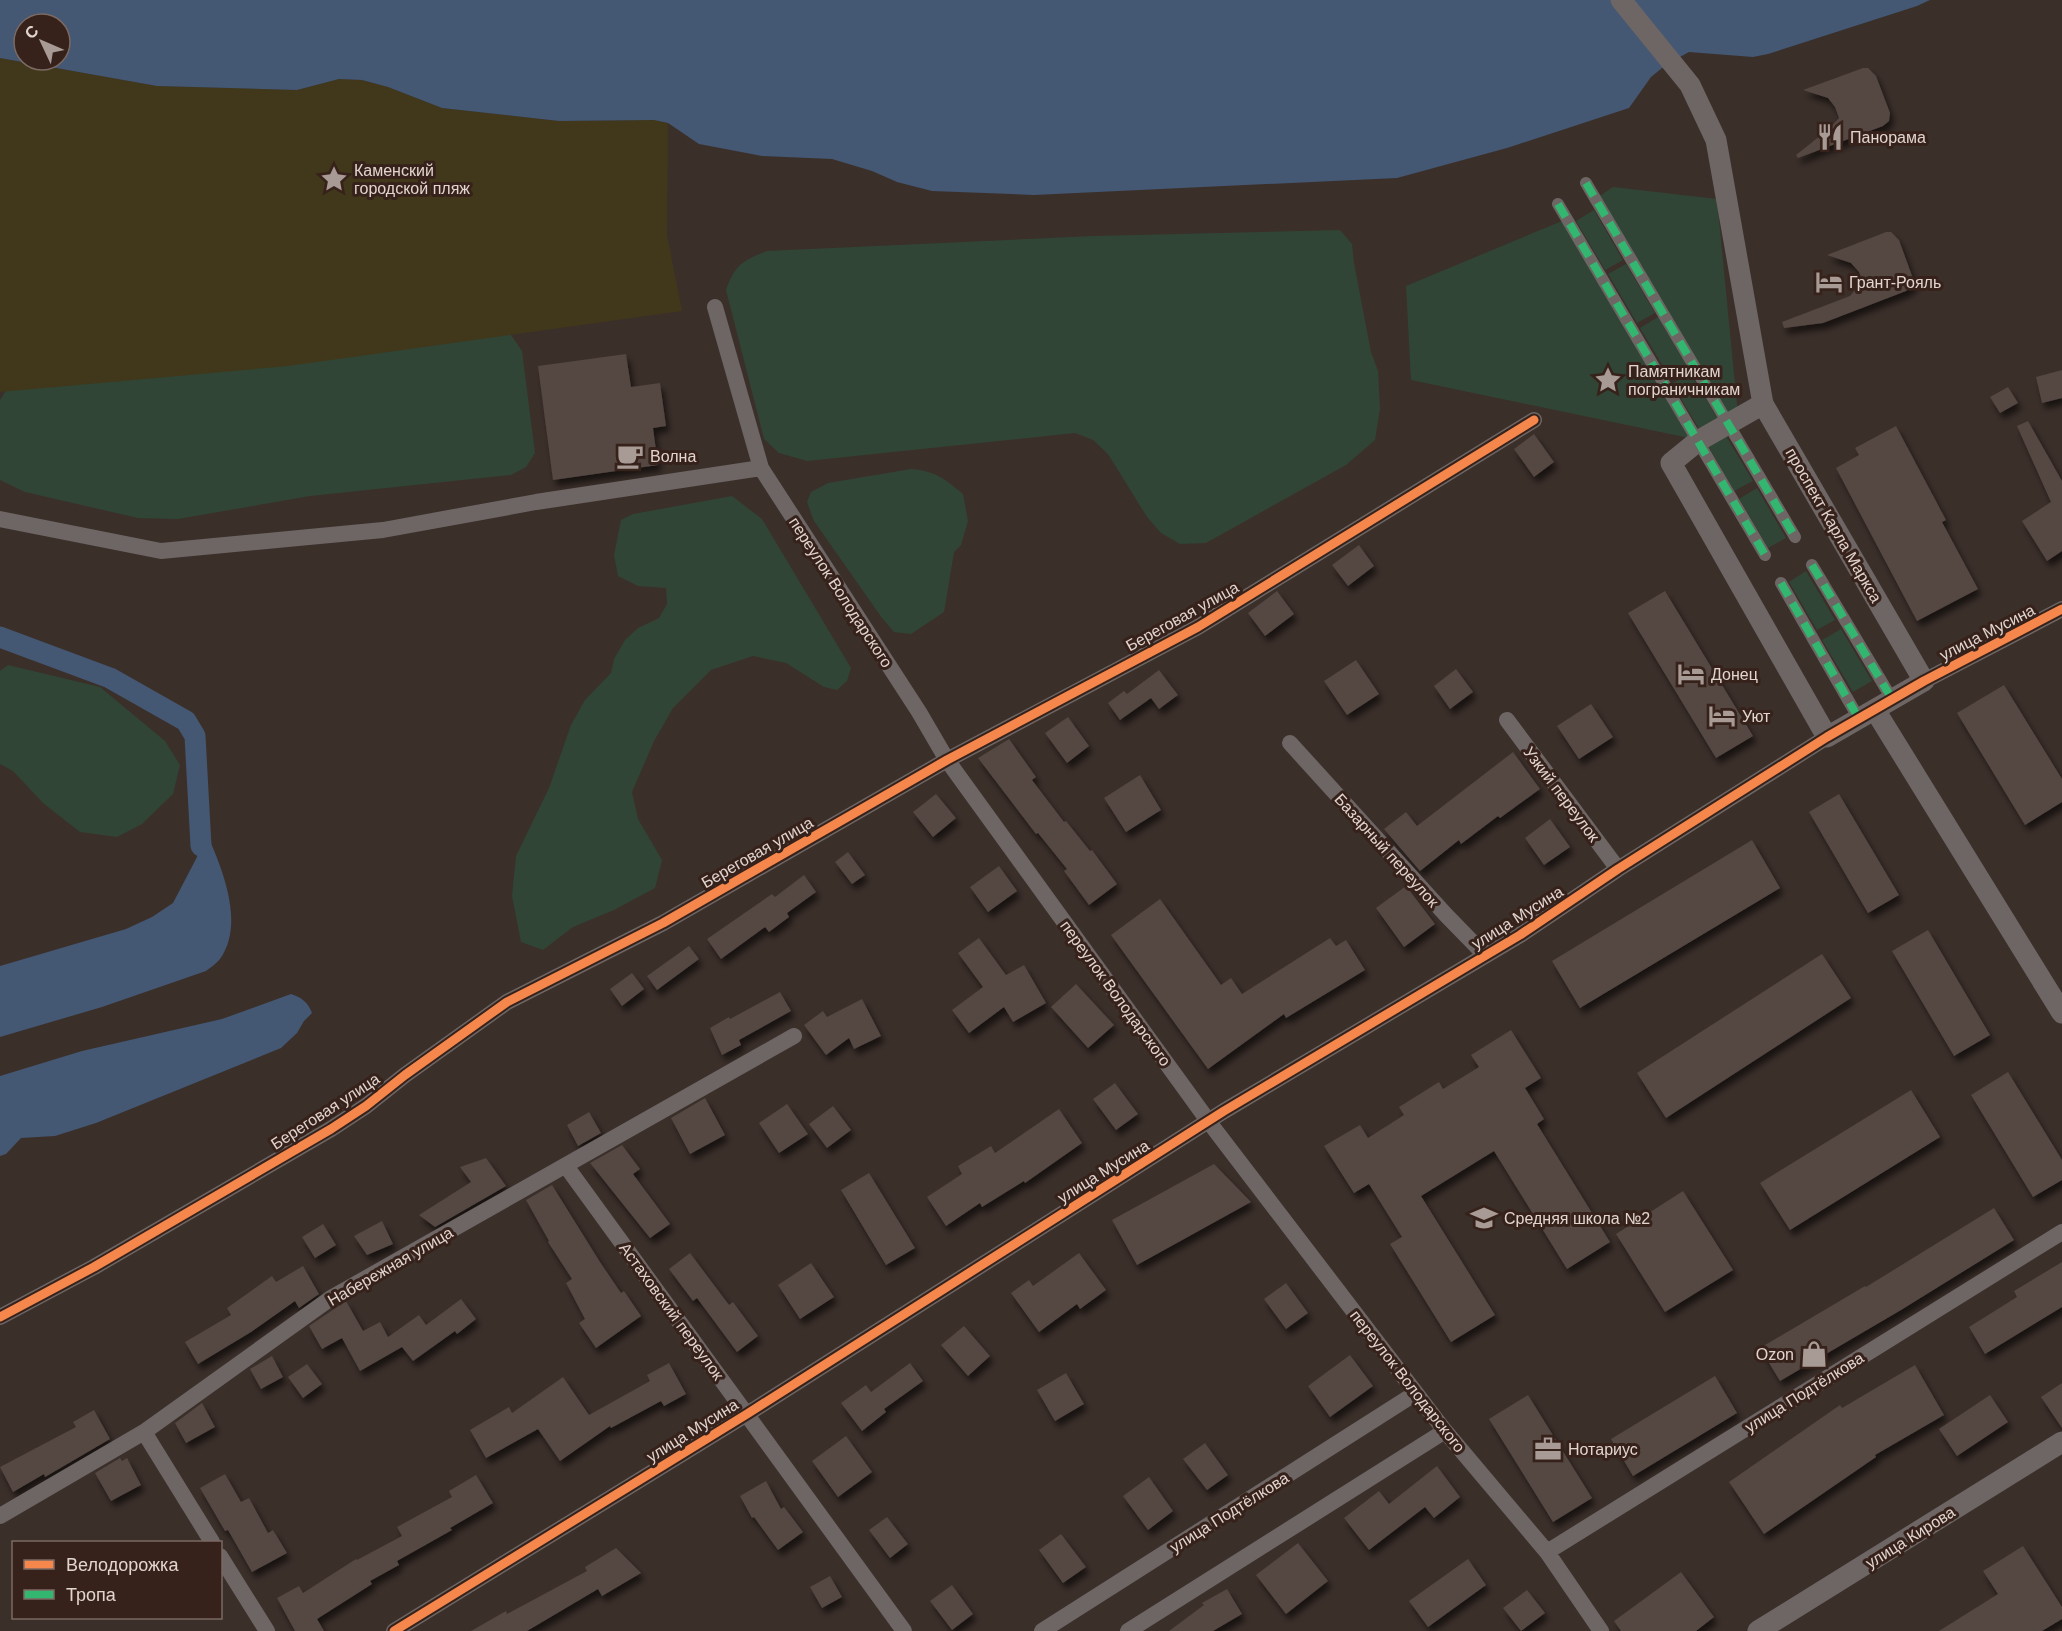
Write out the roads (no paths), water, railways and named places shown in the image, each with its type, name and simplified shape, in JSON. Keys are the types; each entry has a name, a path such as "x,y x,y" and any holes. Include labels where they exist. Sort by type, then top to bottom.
{"street":[{"path":"1621,0 1690,85 1716,140 1763,404 1698,441 1671,463 1827,737 1924,681"},
{"path":"1586,183 1795,537"},
{"path":"1558,204 1765,555"},
{"name":"переулок Володарского","path":"716,307 761,468 919,712 947,760 1209,1122 1445,1431 1547,1552 1601,1631"},
{"name":"проспект Карла Маркса","path":"1763,404 1924,681"},
{"name":"Береговая улица","path":"0,1317 94,1267 332,1129 507,1002 663,923 947,760 1198,627 1534,420"},
{"path":"0,519 161,551 383,530 536,502 761,468"},
{"path":"1812,565 1876,709"},
{"path":"1781,583 1876,709 2062,1014"},
{"name":"улица Мусина","path":"1924,681 2062,609"},
{"name":"Узкий переулок","path":"1507,720 1618,869"},
{"name":"улица Мусина","path":"394,1631 747,1414 1224,1111 1520,934 1827,737"},
{"name":"Базарный переулок","path":"1290,743 1485,955"},
{"name":"Набережная улица","path":"0,1516 144,1432 331,1298 794,1036"},
{"name":"Астаховский переулок","path":"566,1166 904,1631"},
{"name":"улица Подтёлкова","path":"1547,1552 2062,1232"},
{"name":"улица Подтёлкова","path":"1042,1631 1416,1393"},
{"path":"1128,1631 1445,1431"},
{"path":"144,1432 211,1541"},
{"name":"улица Кирова","path":"1758,1631 2062,1442"},
{"path":"222,1559 267,1631"}],"water":[{"path":"0,0 1930,0 1768,54 1753,57 1689,52 1667,64 1651,77 1629,108 1507,148 1397,178 1034,195 932,191 897,182 872,171 832,159 762,156 699,144 668,123 654,120 559,121 442,108 388,87 362,80 339,79 297,90 157,86 72,71 72,12 12,12 12,60 0,58"},
{"path":"200,818 221,869 230,907 231,926 228,943 220,959 206,971 102,1007 0,1037 0,966 126,929 152,917 173,903 197,857"},
{"path":"291,994 304,1001 312,1013 297,1033 281,1048 96,1123 55,1136 21,1138 6,1154 0,1156 0,1076 82,1051 222,1019"}],"waterway":[{"path":"0,637 110,678 186,721 195,736 201,846"}],"place":[{"name":"Панорама","path":"1830,137"},
{"name":"Каменский городской пляж","path":"334,179"},
{"name":"Грант-Рояль","path":"1829,282"},
{"name":"Памятникам пограничникам","path":"1608,380"},
{"name":"Волна","path":"630,456"},
{"name":"Донец","path":"1691,674"},
{"name":"Уют","path":"1722,716"},
{"name":"Средняя школа №2","path":"1484,1218"},
{"name":"Ozon","path":"1814,1354"},
{"name":"Нотариус","path":"1548,1449"}]}
